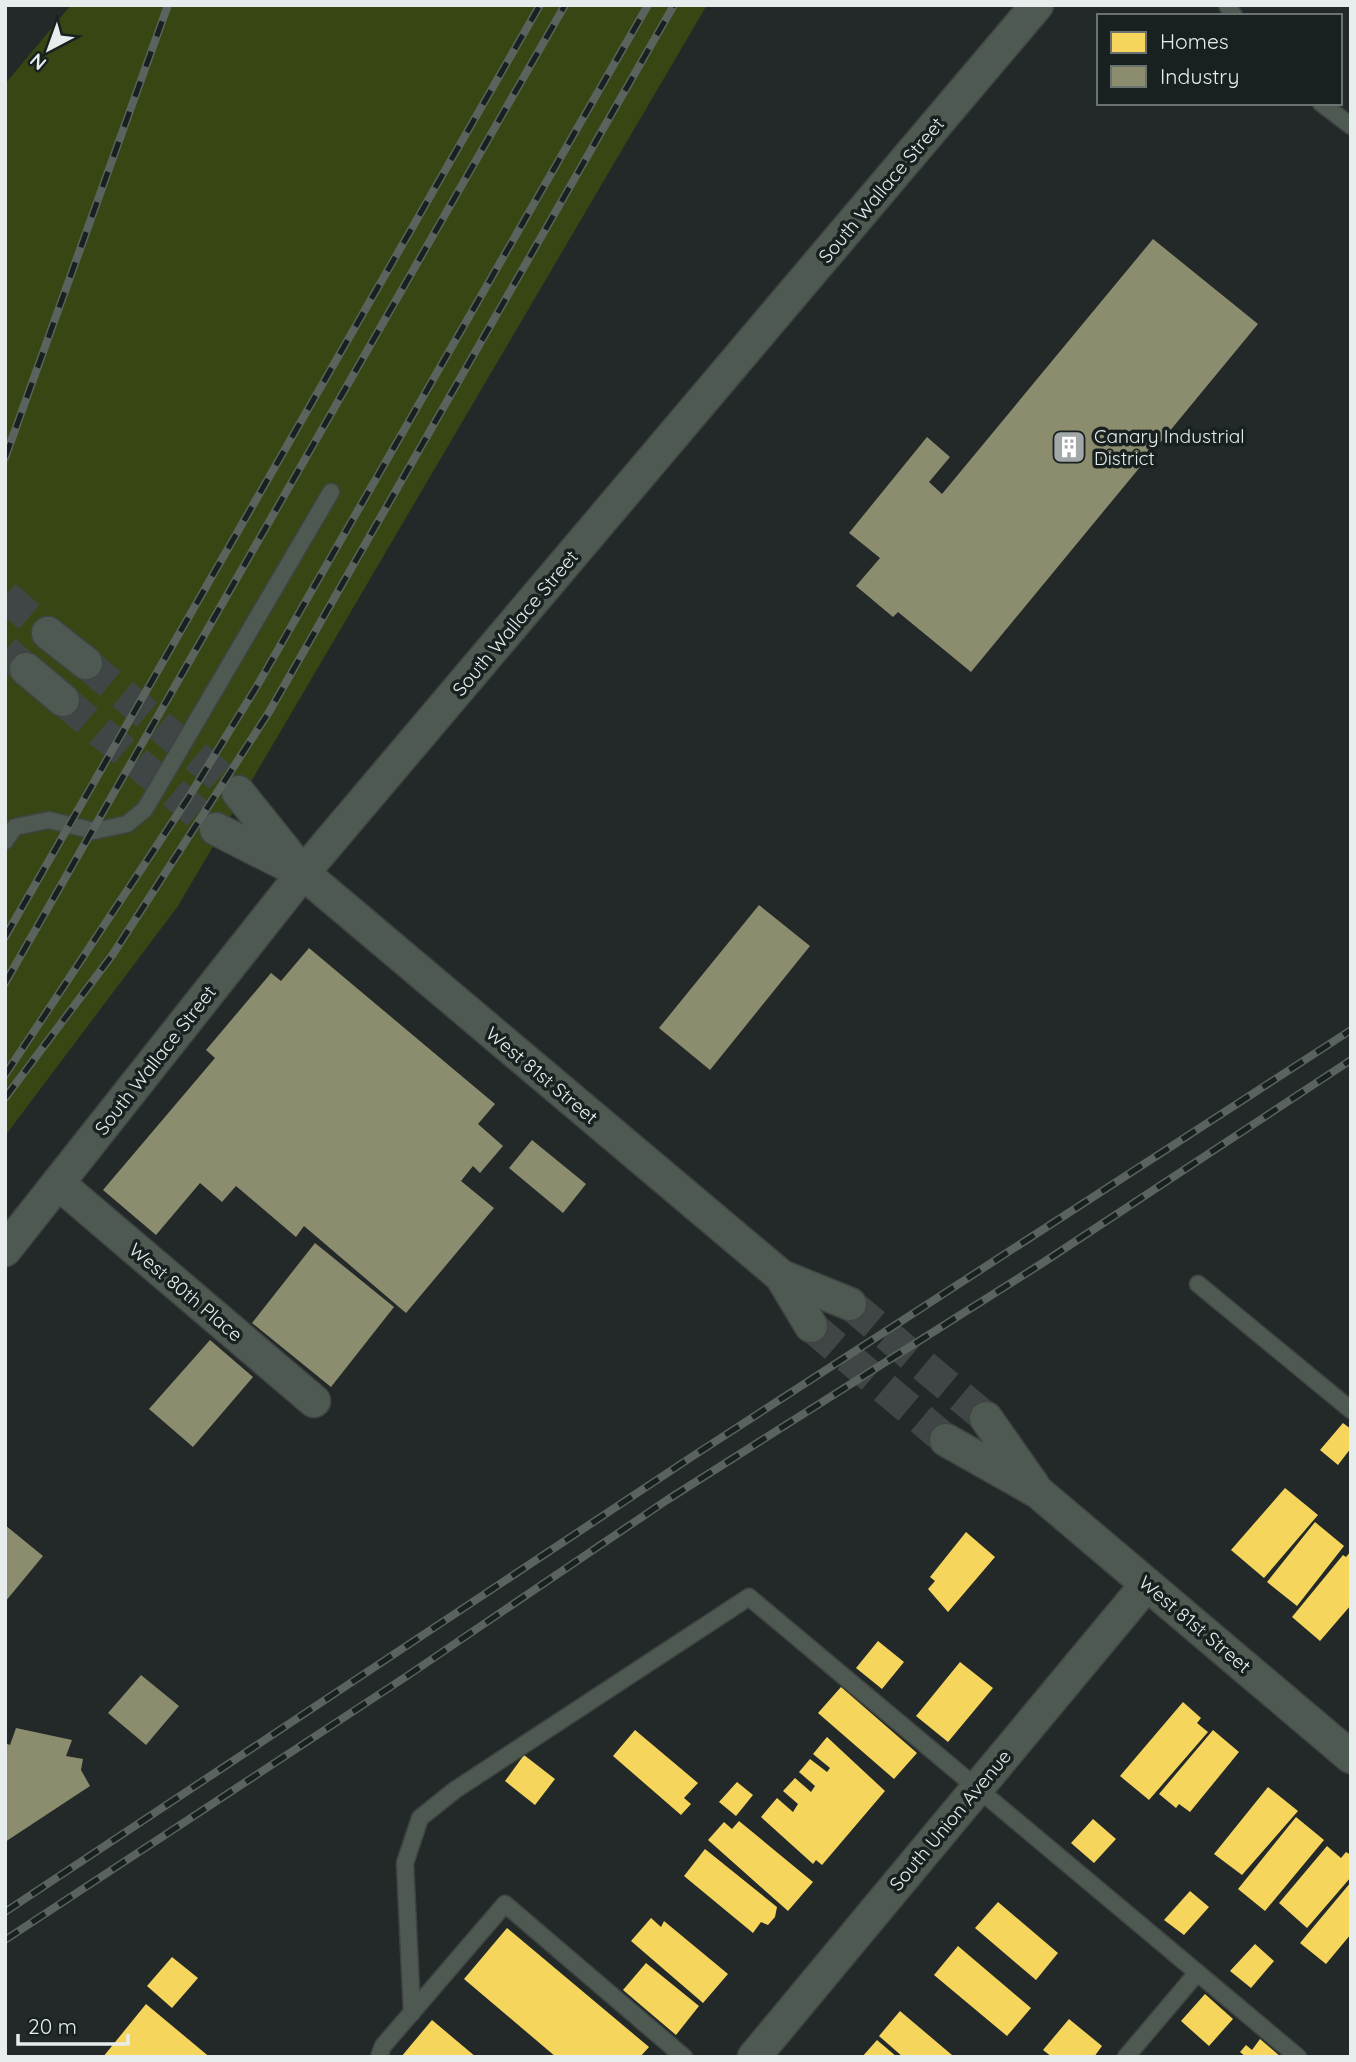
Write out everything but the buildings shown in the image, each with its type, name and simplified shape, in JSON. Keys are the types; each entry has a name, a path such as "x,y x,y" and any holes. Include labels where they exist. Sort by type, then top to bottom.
{"street":[{"name":"South Wallace Street","path":"5,1250 303,873 1037,5"},
{"path":"48,633 86,663"},
{"path":"26,669 63,700"},
{"name":"West 81st Street","path":"238,792 303,873 781,1276 850,1304"},
{"name":"West 81st Street","path":"216,829 303,873"},
{"name":"West 80th Place","path":"58,1183 314,1401"},
{"name":"West 81st Street","path":"781,1276 811,1326"},
{"name":"West 81st Street","path":"986,1419 1038,1492"},
{"name":"West 81st Street","path":"946,1440 1038,1492 1351,1758"},
{"name":"South Union Avenue","path":"754,2057 1147,1584"}],"lane":[{"path":"1324,105 1351,126"},
{"path":"5,841 15,827 49,820 93,831 127,824 145,809 331,492"},
{"path":"1198,1284 1351,1410"},
{"path":"412,2013 405,1863 420,1818 455,1790 749,1597 978,1786 1298,2057"},
{"path":"379,2057 383,2046 505,1904 684,2057"},
{"path":"1126,2057 1197,1973"}],"green space":[{"path":"71,5 707,5 178,906 5,1136 5,84"}],"tunnel":[{"path":"5,596 48,633"},
{"path":"5,651 26,669"},
{"path":"86,663 238,792"},
{"path":"63,700 216,829"},
{"path":"850,1304 986,1418"},
{"path":"811,1326 946,1440"}],"railway":[{"path":"5,458 168,5"},
{"path":"5,937 540,5"},
{"path":"5,983 565,5"},
{"path":"5,1075 187,800 257,686 648,5"},
{"path":"5,1098 113,954 269,712 674,5"},
{"path":"5,1912 693,1456 1351,1030"},
{"path":"5,1940 407,1676 667,1500 1041,1264 1351,1060"}],"place":[{"name":"Canary Industrial District","path":"1069,447"}]}
